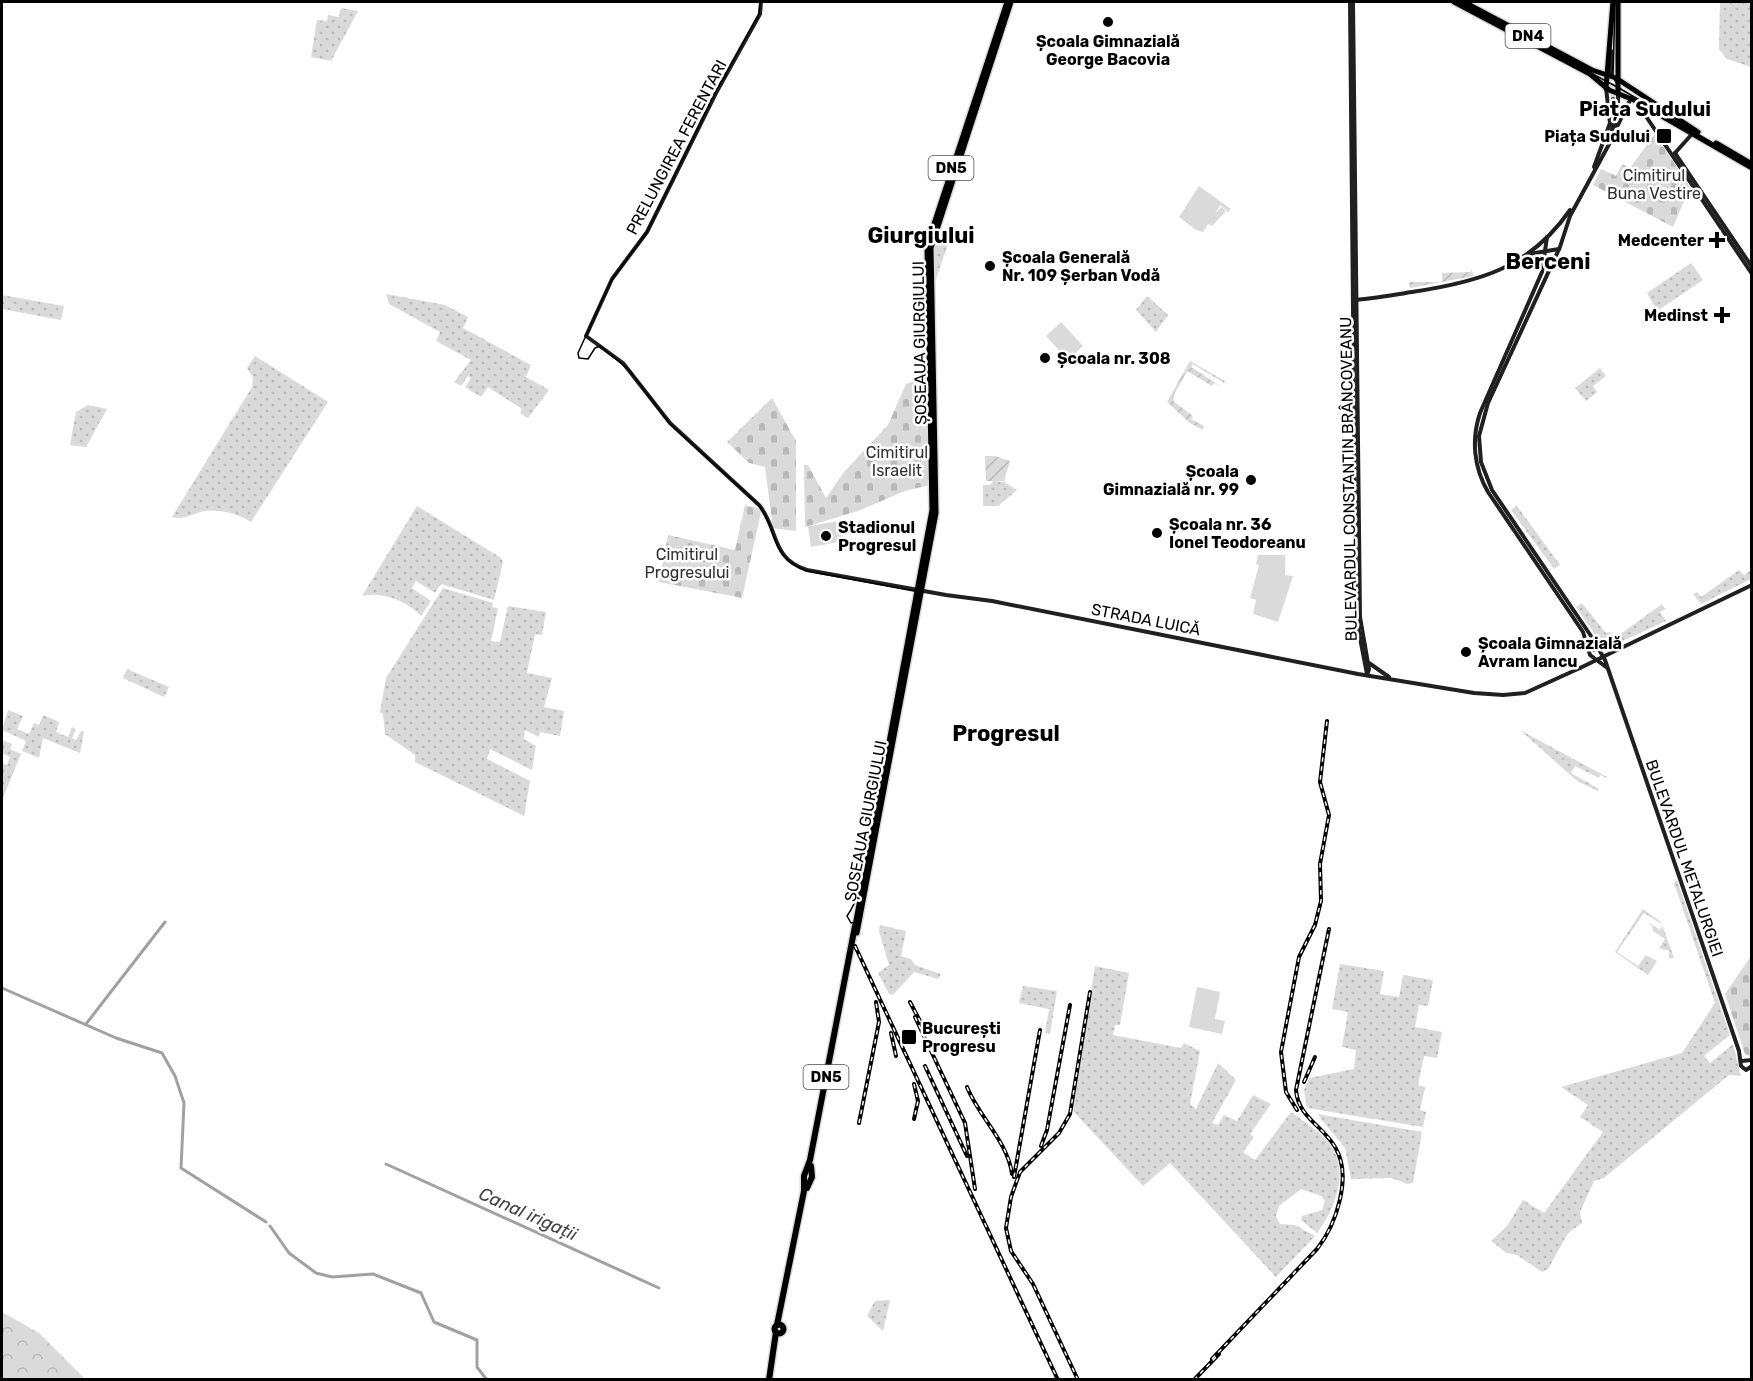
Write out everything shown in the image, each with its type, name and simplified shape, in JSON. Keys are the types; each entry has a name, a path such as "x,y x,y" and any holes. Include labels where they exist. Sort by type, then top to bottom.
{"highway":[{"name":"ȘOSEAUA GIURGIULUI","path":"770,1380 856,929"}],"main road":[{"name":"PRELUNGIREA FERENTARI","path":"761,2 758,18 718,89 652,222 613,277 587,334 622,362 670,423 759,505 767,517 778,547 798,567"},
{"name":"ȘOSEAUA GIURGIULUI","path":"856,929 937,505 930,252 1009,2"},
{"name":"BULEVARDUL CONSTANTIN BRÂNCOVEANU","path":"1352,2 1358,602 1364,659 1369,670 1367,675"},
{"name":"DN4","path":"1454,2 1590,74 1606,88 1633,99 1752,164"},
{"name":"DN4","path":"1464,2 1592,70 1613,72 1619,81 1693,132 1752,168"},
{"path":"1599,156 1610,119 1606,88 1613,72 1615,20 1613,2"},
{"path":"1592,70 1605,70 1618,2"},
{"path":"1609,56 1613,72 1619,81 1616,132"},
{"path":"1613,72 1631,89"},
{"path":"1354,300 1468,282 1493,274 1528,254 1548,237 1574,205 1612,125 1614,99 1613,131 1598,166"},
{"path":"1510,349 1544,263 1551,254 1559,249 1569,217 1633,99 1673,154 1752,274"},
{"path":"1673,154 1693,132"},
{"path":"1720,224 1752,267"},
{"path":"1548,237 1557,236 1562,242"},
{"path":"1548,237 1545,246 1551,254 1551,265 1480,413 1475,432 1475,451 1485,487 1593,638 1602,661"},
{"path":"1528,254 1551,254"},
{"path":"1528,254 1539,256 1544,263"},
{"path":"1551,265 1558,261 1566,263"},
{"path":"1532,553 1575,620 1590,655 1602,661"},
{"name":"STRADA LUICĂ","path":"798,567 920,591 996,601 1402,681"},
{"path":"1358,674 1364,659 1377,671 1402,681 1485,694 1518,694 1544,686 1752,585"},
{"path":"1586,644 1588,637 1593,638"},
{"path":"1586,644 1594,650 1598,646"},
{"name":"BULEVARDUL METALURGIEI","path":"1602,661 1609,673 1740,1051 1741,1062"},
{"name":"BULEVARDUL METALURGIEI","path":"1740,1051 1750,1061"},
{"path":"1750,1061 1745,1070 1741,1062 1750,1061"}],"green space":[{"path":"1720,2 1751,2 1751,67 1727,59 1719,49"},
{"path":"341,8 358,11 331,61 311,57 317,20 327,21 328,15 339,17"},
{"name":"Cimitirul Buna Vestire","path":"1655,134 1692,190 1684,201 1673,227 1593,185 1601,169 1616,176 1622,164 1630,168"},
{"path":"1199,186 1231,209 1228,212 1220,205 1215,214 1221,207 1226,211 1212,226 1208,224 1203,232 1196,230 1179,217"},
{"path":"940,233 949,241 934,285 934,249"},
{"path":"1691,263 1703,280 1657,311 1647,293"},
{"path":"1471,269 1474,276 1442,282 1442,273 1471,272"},
{"path":"1409,282 1442,282 1410,288"},
{"path":"386,294 445,305 468,317 463,328 531,365 526,377 549,390 528,418 520,413 522,409 488,387 481,397 465,387 471,378 468,376 461,386 454,382 471,360 436,341 440,332 389,304"},
{"path":"2,295 64,306 61,320 2,309"},
{"path":"1147,296 1168,315 1156,332 1136,310"},
{"path":"1061,322 1083,346 1068,360 1046,336"},
{"path":"255,356 328,402 251,522 223,511 205,511 180,518 172,517 252,387 253,377 247,368"},
{"path":"1190,361 1225,381 1224,383 1193,364 1191,367 1222,387 1214,383 1212,386 1187,371 1175,393 1173,401 1193,416 1191,419 1204,426 1203,430 1190,423 1167,402"},
{"path":"1600,368 1606,376 1593,386 1597,392 1586,401 1575,388"},
{"name":"Cimitirul Israelit","path":"927,376 930,485 905,491 858,511 805,527 804,465 808,465 826,498 844,472 888,425 906,384"},
{"path":"772,398 796,441 796,531 773,528 765,467 749,463 727,442"},
{"path":"88,405 107,409 86,447 70,445 76,412"},
{"path":"985,456 995,456 1010,461 1004,481 986,481"},
{"path":"993,481 1004,482 1017,490 998,506 983,506 983,485 990,485"},
{"name":"Cimitirul Progresului","path":"745,505 758,508 761,512 742,598 659,582 668,535 735,550"},
{"path":"417,506 501,558 503,562 494,600 441,584 435,593 416,581 412,588 431,601 421,616 402,602 386,596 362,596"},
{"path":"1517,506 1560,565 1554,569 1511,510"},
{"name":"Stadionul Progresul","path":"840,521 844,541 811,547 808,526"},
{"path":"1258,555 1285,555 1285,575 1293,576 1278,622 1253,614 1256,600 1250,598 1259,565 1256,564"},
{"path":"1739,570 1744,575 1751,570 1751,579 1701,604 1693,594 1697,592 1701,597"},
{"path":"443,588 493,603 492,607 498,608 491,641 500,642 508,606 546,612 542,635 535,634 527,673 552,678 544,707 564,711 560,736 540,732 539,737 525,730 524,739 536,746 532,770 490,749 487,759 530,781 524,816 415,762 415,755 385,734 383,714 380,712 386,678"},
{"path":"1582,603 1606,633 1610,632 1615,638 1662,604 1665,609 1660,612 1666,621 1605,649 1576,607"},
{"path":"127,669 169,687 164,697 123,678"},
{"path":"8,710 23,716 17,729 29,734 34,723 39,725 43,715 59,722 56,732 68,737 72,727 76,729 72,738 76,740 81,731 84,732 80,753 43,738 39,758 22,751 26,741 2,730"},
{"path":"1520,730 1607,778 1600,775 1599,778 1575,766 1571,773 1599,789 1598,791 1577,781"},
{"path":"2,740 12,744 10,749 21,754 2,800 2,763 7,765 10,757 2,753"},
{"path":"1677,880 1730,1035 1704,1056 1710,1063 1733,1044 1741,1076 1729,1075 1604,1178 1594,1181 1580,1212 1582,1223 1568,1233 1548,1269 1542,1272 1517,1255 1507,1253 1491,1241 1507,1226 1523,1200 1544,1213 1603,1132 1580,1117 1588,1105 1561,1087 1682,1053 1715,1003 1674,883"},
{"path":"1643,909 1662,924 1644,913 1617,952 1638,966 1646,955 1657,961 1648,975 1615,952"},
{"path":"1650,923 1660,930 1662,926 1674,958 1669,958 1669,951 1659,948 1665,939 1653,931 1652,925 1649,925"},
{"path":"880,925 906,931 901,956 911,959 915,965 941,974 938,979 914,972 893,995 889,994 878,973 889,965 879,931"},
{"path":"1751,956 1751,1057 1745,1054 1725,994"},
{"path":"1340,964 1384,971 1380,994 1399,997 1403,975 1433,980 1428,1006 1419,1005 1415,1027 1442,1032 1437,1058 1424,1056 1418,1085 1425,1087 1420,1110 1426,1112 1423,1127 1307,1108 1304,1090 1309,1078 1354,1069 1356,1050 1342,1047 1348,1012 1332,1009"},
{"path":"1095,966 1129,973 1120,1025 1115,1025 1113,1035 1181,1048 1184,1043 1200,1051 1190,1104 1196,1109 1218,1063 1236,1080 1212,1123 1218,1125 1224,1115 1237,1121 1253,1095 1271,1104 1250,1134 1254,1137 1243,1152 1255,1160 1291,1112 1319,1133 1333,1149 1340,1170 1337,1193 1317,1233 1301,1220 1302,1216 1322,1210 1325,1201 1321,1196 1301,1189 1279,1206 1276,1216 1280,1224 1295,1225 1315,1236 1276,1277 1170,1163 1143,1186 1073,1111"},
{"path":"1023,986 1057,991 1050,1034 1045,1033 1049,1009 1019,1003"},
{"path":"1197,987 1220,992 1215,1019 1225,1021 1222,1034 1189,1027"},
{"path":"1317,1114 1422,1132 1413,1183 1407,1184 1392,1178 1351,1179 1345,1148"},
{"path":"890,1300 883,1331 867,1316 875,1301"},
{"path":"2,1312 39,1333 85,1379 2,1379"}],"waterway":[{"path":"86,1024 165,922"},
{"path":"2,988 116,1038 162,1053 175,1076 184,1103 181,1168 266,1222"},
{"name":"Canal irigații","path":"386,1164 659,1288"},
{"path":"270,1226 289,1253 316,1273 332,1277 373,1274 421,1293 434,1322 477,1340 477,1367 487,1380"}],"tunnel":[{"path":"1615,92 1616,76"},
{"path":"1611,77 1613,99"}],"tram line":[{"path":"760,2 759,14 715,93 647,232 612,279 578,353 579,358 588,359 595,348 600,346 629,370 670,424 758,504 765,514 780,551 795,565 807,571 914,591 921,585"},
{"path":"1009,2 928,246 933,515 865,875 847,916 851,923 856,922 859,917 935,509 929,246 1010,2"},
{"path":"1458,2 1619,88 1752,166"},
{"path":"1615,2 1613,77 1619,88"}],"railway":[{"path":"1297,1110 1286,1092 1281,1052 1299,957 1315,925 1321,901 1320,864 1329,815 1320,782 1327,721"},
{"path":"1212,1359 1317,1249 1330,1227 1340,1200 1342,1186 1340,1159 1330,1140 1301,1107 1296,1090 1329,929"},
{"path":"855,946 1058,1380"},
{"path":"1078,1380 1033,1284 1011,1251 1006,1228 1011,1197 1020,1172 1059,1133 1070,1114 1090,992"},
{"path":"859,1123 879,1022 876,1002"},
{"path":"910,1002 921,1023"},
{"path":"1041,1146 1047,1130 1070,1005"},
{"path":"915,1017 965,1123 975,1189"},
{"path":"1014,1177 1040,1030"},
{"path":"891,1033 896,1056"},
{"path":"1304,1082 1315,1057"},
{"path":"925,1066 967,1156"},
{"path":"914,1084 918,1101 914,1119"},
{"path":"967,1087 1005,1151 1012,1174"},
{"path":"1194,1380 1219,1354"}],"place":[{"name":"Școala Gimnazială George Bacovia","path":"1108,22"},
{"name":"Piața Sudului","path":"1664,136"},
{"name":"Medcenter","path":"1717,240"},
{"name":"Școala Generală Nr. 109 Șerban Vodă","path":"990,266"},
{"name":"Medinst","path":"1722,315"},
{"name":"Școala nr. 308","path":"1045,358"},
{"name":"Școala Gimnazială nr. 99","path":"1251,480"},
{"name":"Școala nr. 36 Ionel Teodoreanu","path":"1157,533"},
{"name":"Stadionul Progresul","path":"826,536"},
{"name":"Școala Gimnazială Avram Iancu","path":"1466,652"},
{"name":"București Progresu","path":"909,1037"}],"district":[{"name":"Piața Sudului","path":"1645,109"},
{"name":"Giurgiului","path":"921,235"},
{"name":"Berceni","path":"1548,261"},
{"name":"Progresul","path":"1006,733"}]}
